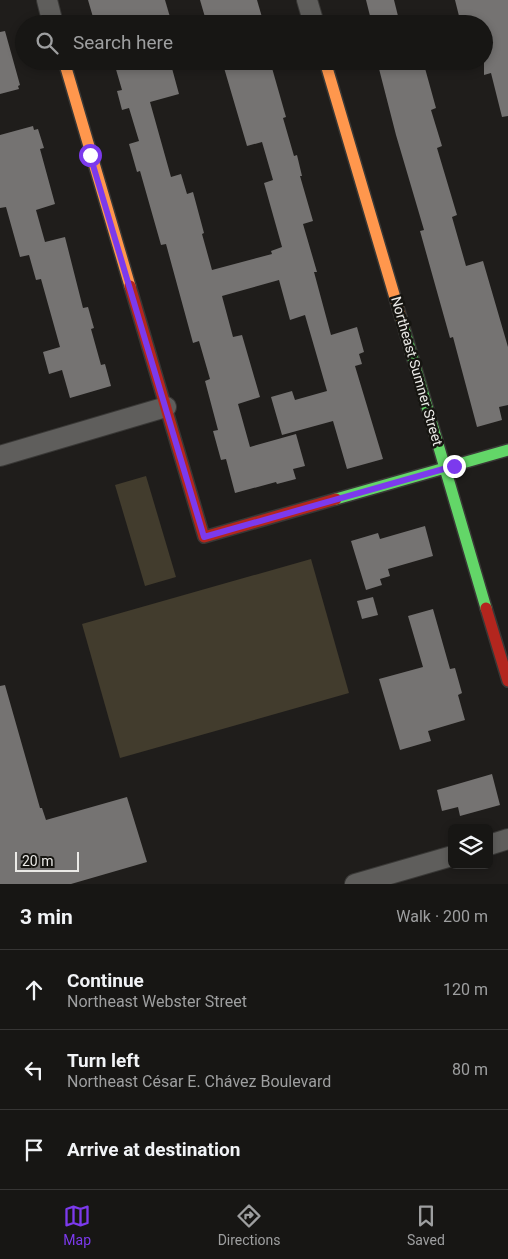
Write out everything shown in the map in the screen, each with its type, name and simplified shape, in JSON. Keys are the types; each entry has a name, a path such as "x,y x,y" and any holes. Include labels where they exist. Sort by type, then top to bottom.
{"street":[{"path":"47,0 51,15"},
{"path":"307,0 311,15"},
{"path":"66,70 204,537 508,450"},
{"name":"Northeast Sumner Street","path":"328,70 508,681"},
{"path":"0,456 166,407"},
{"path":"493,844 508,839"},
{"path":"355,884 448,857"}],"shaded area":[{"path":"146,476 176,577 145,586 115,485"},
{"path":"311,559 349,693 120,758 82,624"}],"building":[{"path":"88,0 165,0 169,15 92,15"},
{"path":"200,0 257,0 261,15 204,15"},
{"path":"366,0 394,0 398,15 370,15"},
{"path":"455,0 508,0 508,116 502,117 491,73 484,75 484,70 493,70 493,15 459,15"},
{"path":"5,31 20,85 18,86 19,89 0,94 0,32"},
{"path":"116,70 172,70 179,94 150,102 171,177 181,174 187,194 193,192 212,270 272,254 271,251 282,247 264,183 273,180 262,142 247,146 225,70 273,70 286,117 283,118 294,156 297,155 302,176 300,176 313,221 303,224 317,272 314,272 331,335 357,327 364,352 359,354 362,364 355,366 383,459 347,469 333,421 282,435 271,397 292,391 295,400 327,391 305,315 290,320 279,280 222,296 233,337 242,335 260,397 238,404 250,447 296,434 305,466 293,469 296,479 277,484 276,482 235,493 226,459 221,460 213,431 218,430 205,381 210,379 199,341 193,343 166,244 161,245 140,171 137,172 129,144 139,141 129,108 122,110 117,91 122,90"},
{"path":"379,70 425,70 436,108 431,110 442,146 437,148 457,215 452,217 466,266 483,261 508,347 508,405 499,407 502,420 477,427 453,337 450,338 420,231 424,230"},
{"path":"33,126 34,130 38,129 44,148 40,149 55,204 36,210 45,242 65,237 83,308 88,307 94,328 91,329 101,365 105,364 111,386 70,398 62,370 49,374 43,352 60,347 41,279 36,280 29,255 20,257 6,207 0,208 0,135"},
{"path":"425,526 433,556 388,569 390,576 380,579 382,585 366,590 351,541 378,533 380,539"},
{"path":"373,597 378,615 362,619 357,601"},
{"path":"433,609 450,669 455,668 462,693 458,695 465,720 428,731 431,741 400,750 379,679 423,667 408,616"},
{"path":"5,685 40,808 42,808 46,820 127,797 147,862 71,884 0,884 0,686"},
{"path":"492,774 500,805 460,816 458,807 442,811 437,790"}],"traffic: fast":[{"path":"401,318 486,608"},
{"path":"336,499 508,450"}],"traffic: slow":[{"path":"67,70 130,286"},
{"path":"328,70 401,318"}],"traffic: jam":[{"path":"130,286 204,537 336,499"},
{"path":"486,608 508,681"}],"route":[{"path":"90,155 204,537 454,466"}]}
